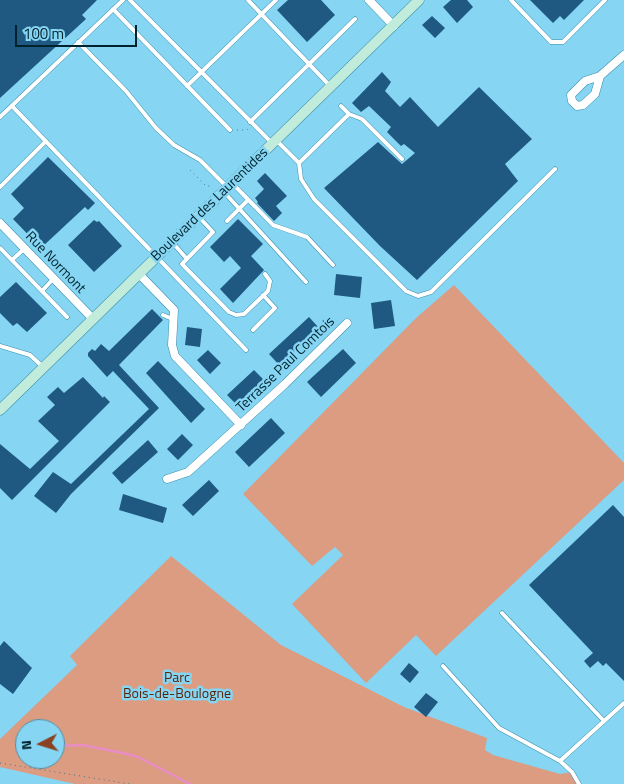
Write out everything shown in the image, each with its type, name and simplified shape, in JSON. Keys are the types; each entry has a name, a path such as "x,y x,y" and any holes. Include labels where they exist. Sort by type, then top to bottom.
{"main road":[{"name":"Boulevard des Laurentides","path":"0,410 419,0"}],"street":[{"path":"369,0 394,26"},
{"path":"600,76 624,55"},
{"name":"Rue Normont","path":"0,223 93,319"},
{"path":"139,274 172,306 175,320"},
{"name":"Terrasse Paul Comtois","path":"175,320 172,346 175,356 241,425"},
{"name":"Terrasse Paul Comtois","path":"167,479 188,472 241,425 347,323"}],"lane":[{"path":"0,117 124,0"},
{"path":"130,0 250,122 299,163 301,180 314,199 406,290 418,296 431,292 555,169"},
{"path":"248,0 331,87"},
{"path":"187,86 276,0"},
{"path":"510,0 551,42 563,42 605,0"},
{"path":"113,9 230,130"},
{"path":"250,122 355,20"},
{"path":"78,42 126,91 156,128 174,145 200,160 228,187 248,200 273,225 307,236 333,265"},
{"path":"12,106 246,350"},
{"path":"341,106 349,114 362,120 402,159"},
{"path":"299,163 349,114"},
{"path":"0,187 46,141"},
{"path":"228,187 239,208 306,282"},
{"path":"227,220 248,200"},
{"path":"198,216 213,232 182,264 232,314 238,316 246,313 263,296 270,286 265,274"},
{"path":"172,242 187,258"},
{"path":"0,248 67,317"},
{"path":"12,260 24,248"},
{"path":"42,291 53,279"},
{"path":"253,330 275,308 263,296"},
{"path":"164,315 175,320"},
{"path":"0,346 30,355 43,367"},
{"path":"502,613 604,721"},
{"path":"443,666 499,728 560,761 572,772 578,784"},
{"path":"560,761 624,703"}],"path":[{"path":"230,130 248,128"},
{"path":"190,170 206,186 213,186"},
{"path":"0,764 130,784"}],"green space":[{"path":"454,285 624,463 624,480 436,656 416,635 366,683 292,604 343,555 335,547 312,566 243,494 416,318"},
{"name":"Parc Bois-de-Boulogne","path":"171,556 281,645 404,707 487,738 485,750 493,755 560,774 572,772 579,784 75,784 0,767 0,739 15,725 15,769 65,769 65,719 21,719 77,665 70,656"}],"building":[{"path":"0,0 97,0 82,15 86,19 0,98"},
{"path":"288,0 321,0 335,15 307,42 277,10"},
{"path":"451,0 467,0 473,7 457,23 443,7"},
{"path":"530,0 584,0 564,20 560,16 553,23"},
{"path":"432,16 445,28 435,38 422,25"},
{"path":"382,72 391,82 385,91 400,107 410,97 438,127 479,87 532,139 505,164 518,181 417,280 380,246 324,188 378,142 402,164 415,153 404,144 401,146 387,132 391,127 369,106 361,112 352,103"},
{"path":"48,157 95,203 88,210 85,207 41,248 13,219 24,208 11,194"},
{"path":"265,173 287,196 276,206 282,213 274,221 257,203 255,198 264,189 257,181"},
{"path":"238,219 263,244 251,256 264,270 233,303 220,289 241,268 230,256 224,262 210,247"},
{"path":"94,220 99,221 122,246 94,272 68,245"},
{"path":"336,274 362,277 360,298 334,295"},
{"path":"16,282 47,313 27,332 17,323 13,326 0,313 0,297"},
{"path":"391,300 395,326 374,329 371,303"},
{"path":"152,309 163,320 119,365 159,408 71,494 56,513 34,496 53,472 71,484 149,409 113,371 107,377 88,356 88,353 92,349 95,351 101,344 109,351"},
{"path":"309,317 319,328 280,366 269,354"},
{"path":"187,327 202,329 200,347 185,345"},
{"path":"343,349 356,363 321,397 307,382"},
{"path":"208,350 221,363 210,374 197,360"},
{"path":"158,361 205,409 191,423 146,373"},
{"path":"254,370 265,381 238,406 227,395"},
{"path":"83,377 103,398 104,396 110,402 12,500 0,488 0,444 30,469 59,441 38,421 55,405 47,397 58,387 64,393"},
{"path":"271,418 285,433 249,467 235,452"},
{"path":"182,434 193,445 178,460 167,449"},
{"path":"148,440 158,452 122,484 112,473"},
{"path":"209,480 219,491 193,516 182,505"},
{"path":"123,494 167,508 163,523 119,510"},
{"path":"613,505 624,517 624,681 606,663 603,666 598,661 590,668 584,661 593,653 529,585"},
{"path":"4,641 32,668 13,694 0,684 0,646"},
{"path":"409,663 419,672 410,683 400,674"},
{"path":"426,693 438,702 426,717 414,707"}],"waterway":[{"path":"65,746 82,745 138,757 190,784"}]}
